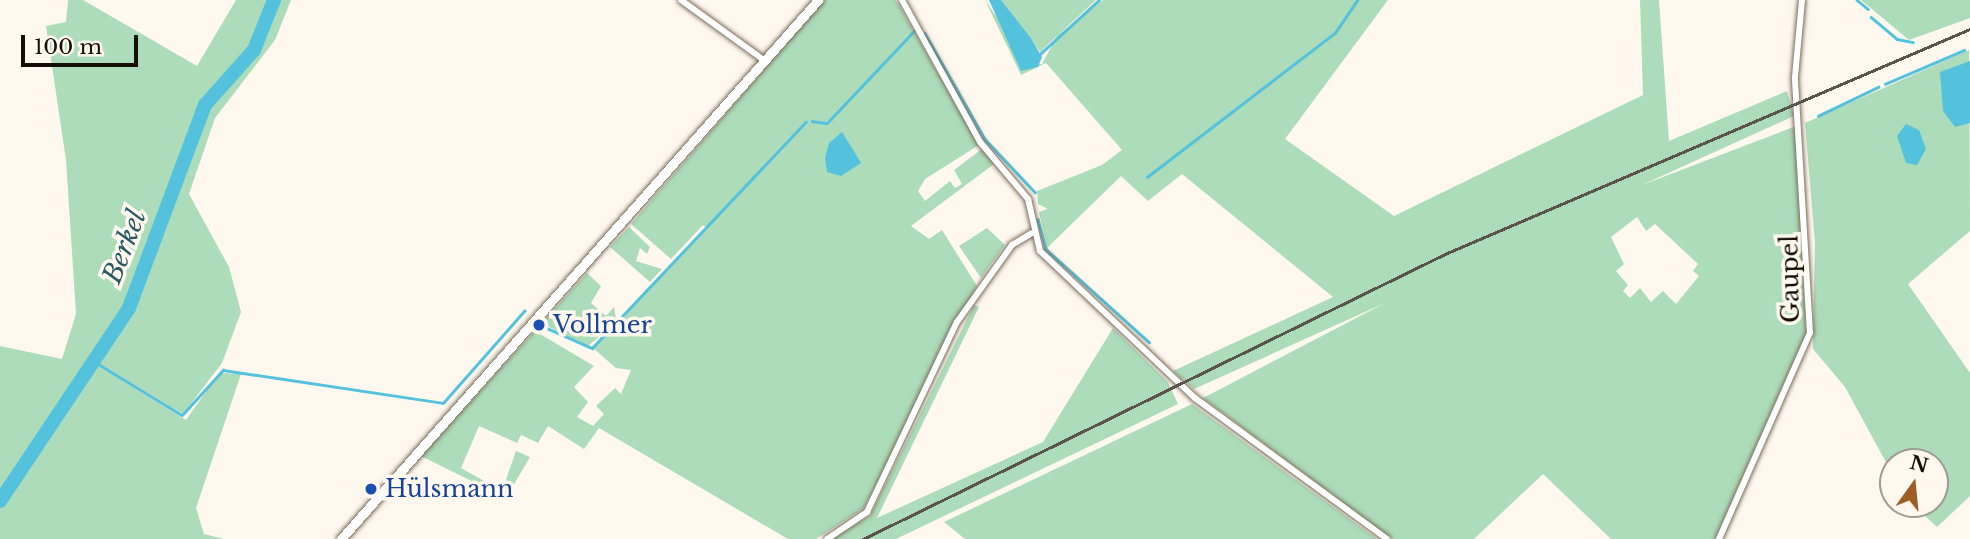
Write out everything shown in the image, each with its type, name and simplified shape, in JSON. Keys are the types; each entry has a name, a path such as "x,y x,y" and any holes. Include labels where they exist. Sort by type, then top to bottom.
{"main road":[{"path":"341,539 818,0"}],"street":[{"path":"681,0 765,60"},
{"path":"902,0 980,142 1028,199 1032,233 1051,263 1195,398 1387,539"},
{"name":"Gaupel","path":"1719,539 1810,333 1795,77 1802,0"},
{"path":"827,539 867,512 957,322 1012,245 1032,233"}],"green space":[{"path":"68,0 83,0 197,66 236,0 272,0 252,49 203,104 128,307 0,499 0,346 62,359 76,314 66,160 46,26 66,22"},
{"path":"277,0 291,0 275,40 215,118 189,194 229,267 241,312 222,363 183,414 94,360 139,290 204,114 256,52"},
{"path":"824,0 896,0 979,145 925,179 918,191 925,201 950,181 955,188 962,184 954,170 982,149 994,164 911,226 929,239 942,230 977,286 864,508 816,539 788,539 599,428 584,449 548,426 538,443 521,435 517,443 479,426 461,468 502,491 516,451 530,457 506,498 421,456 535,331 594,366 574,387 588,402 577,417 593,426 604,414 596,406 615,388 621,394 631,370 616,368 594,349 602,334 587,347 542,323 587,273 601,286 591,303 606,316 614,307 617,324 707,229 703,225 671,259 631,224"},
{"path":"985,0 1009,35 1018,65 1042,64 1057,36 1103,0 1388,0 1285,139 1394,216 1643,95 1640,0 1659,0 1669,141 1787,91 1794,116 1642,185 1796,126 1806,334 1715,539 1611,539 1543,474 1474,539 1392,539 1203,398 1385,303 1194,389 1173,371 1333,297 1182,174 1148,201 1121,176 1047,248 1039,212 1048,209 1038,204 1037,191 1102,165 1122,150 1046,63 1021,75","holes":["1637,217 1646,231 1655,224 1698,264 1693,271 1699,276 1676,304 1663,291 1651,302 1640,288 1630,298 1623,291 1628,285 1616,271 1624,264 1611,237"]},
{"path":"1001,0 1096,0 1040,52"},
{"path":"1861,0 1970,0 1970,18 1909,40"},
{"path":"1969,50 1970,231 1908,284 1970,373 1970,496 1949,516 1949,448 1879,449 1845,387 1813,349 1815,243 1805,123"},
{"path":"629,227 650,247 647,254 640,248 636,261 662,269 650,282 610,247"},
{"path":"987,228 1005,245 981,278 959,246"},
{"path":"974,305 979,307 877,518 1043,442 1113,328 1168,382 1178,404 896,539 831,539 870,516"},
{"path":"92,361 186,420 219,373 241,374 196,508 204,534 224,539 0,539 0,504"},
{"path":"1192,404 1377,539 965,539 944,522"},
{"path":"1927,518 1947,518 1937,527"}],"water":[{"path":"989,0 1001,0 1030,37 1042,57 1038,67 1021,71"},
{"path":"1970,61 1970,123 1955,127 1943,111 1940,72"},
{"path":"1906,124 1919,130 1926,149 1917,165 1906,163 1897,136"},
{"path":"842,132 861,163 841,176 827,172 825,158 829,143"}],"waterway":[{"name":"Berkel","path":"0,501 129,308 205,105 254,50 274,0"},
{"path":"1040,54 1099,0"},
{"path":"1147,177 1335,33 1357,0"},
{"path":"1857,0 1868,9"},
{"path":"1871,17 1897,39 1913,42"},
{"path":"812,121 827,123 914,31"},
{"path":"925,33 985,139 1035,192"},
{"path":"1885,84 1964,50"},
{"path":"1818,116 1878,87"},
{"path":"542,326 592,348 806,122"},
{"path":"1038,219 1046,249 1149,342"},
{"path":"92,360 182,415 223,370 443,403 524,311"}],"railway":[{"path":"863,539 1445,254 1970,29"}],"place":[{"name":"Vollmer","path":"539,325"},
{"name":"Hülsmann","path":"371,489"}]}
